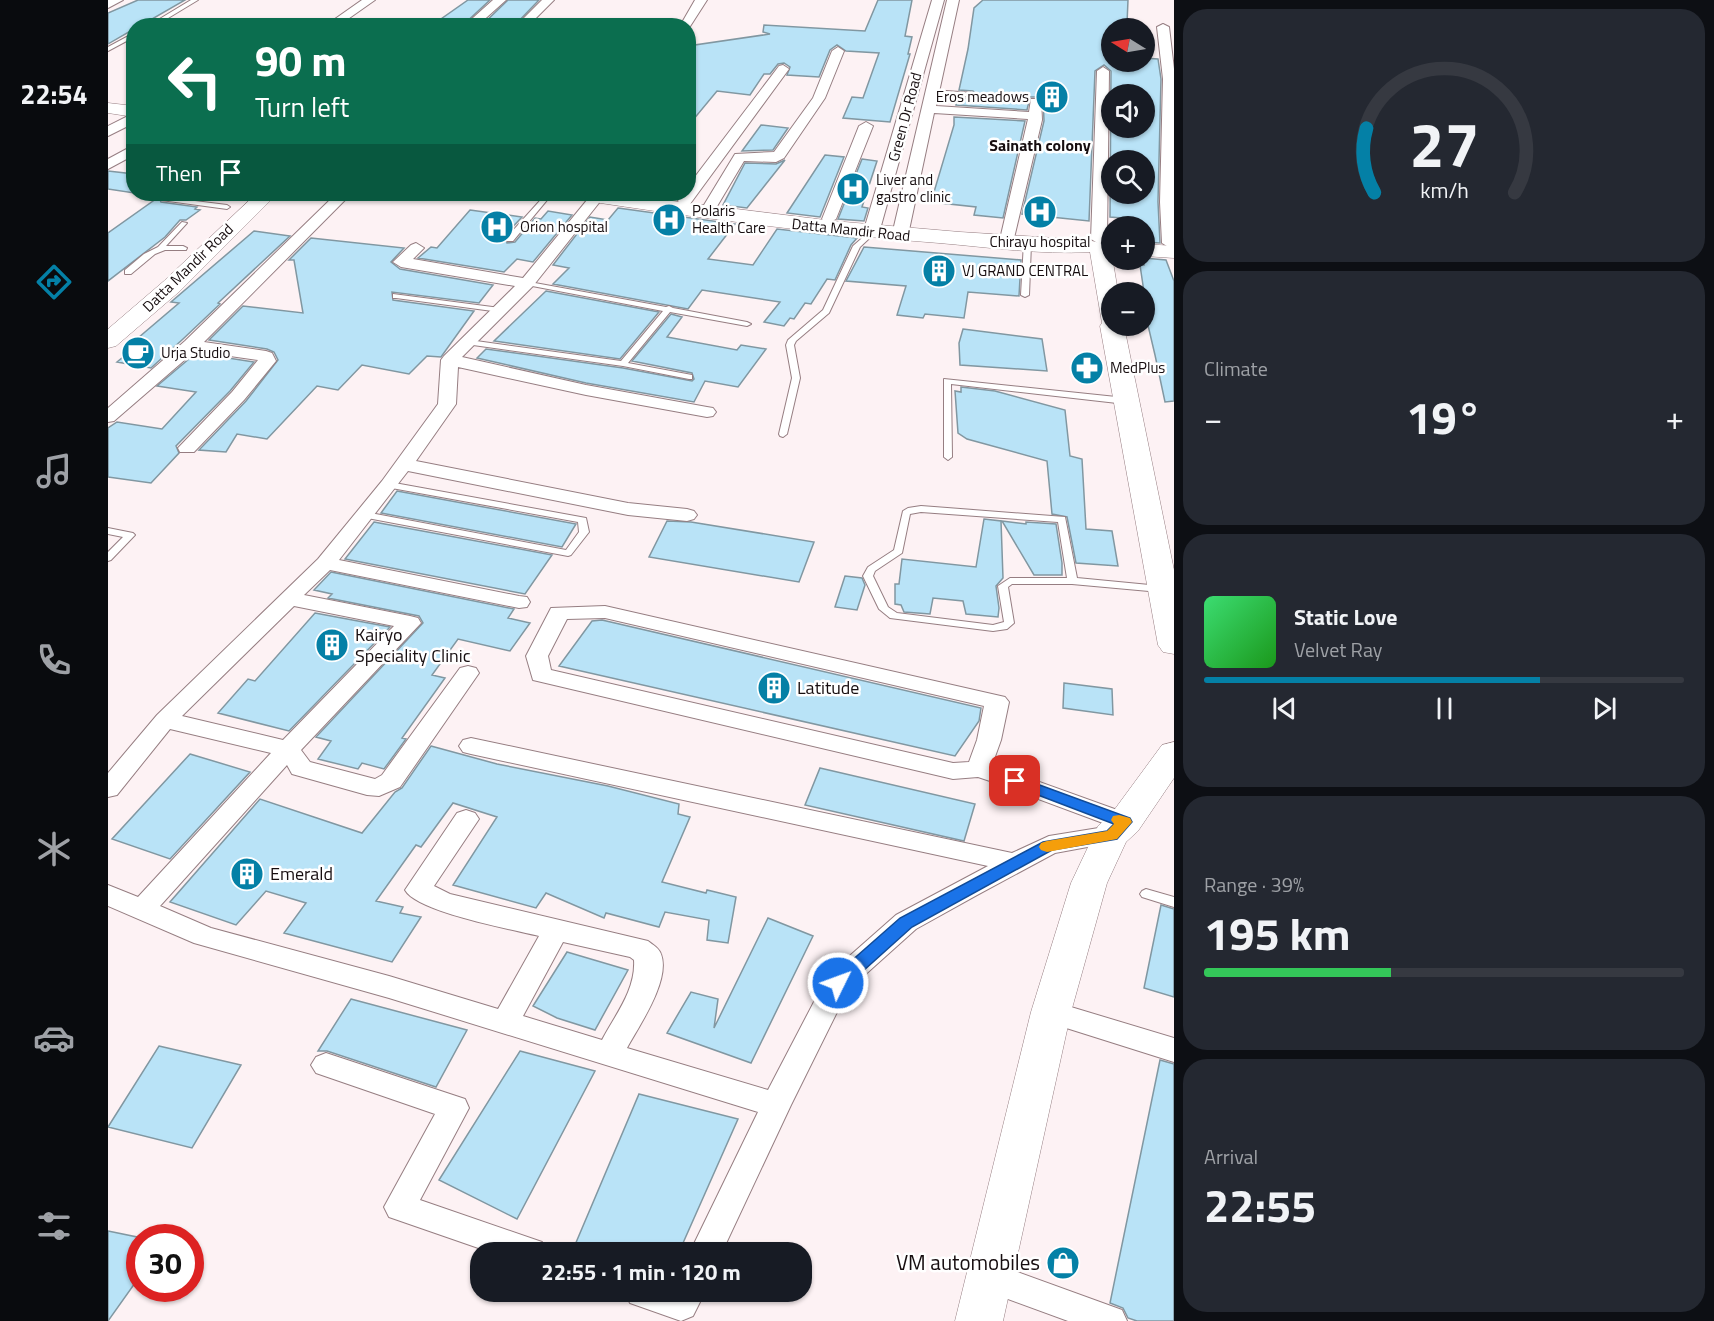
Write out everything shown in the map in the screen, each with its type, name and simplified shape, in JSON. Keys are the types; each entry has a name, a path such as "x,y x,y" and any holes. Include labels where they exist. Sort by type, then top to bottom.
{"street":[{"path":"108,5 117,0"},
{"path":"342,18 369,0"},
{"path":"479,18 500,0"},
{"path":"529,18 548,0"},
{"path":"690,18 700,0"},
{"name":"Green Dr Road","path":"876,222 938,0"},
{"name":"Green Dr Road","path":"903,225 952,0"},
{"path":"932,22 948,23"},
{"path":"1163,27 1169,79 1167,202 1173,246"},
{"path":"711,205 740,157 776,158 779,155 819,98 838,51"},
{"path":"696,186 783,69"},
{"path":"1104,216 1106,72"},
{"path":"108,99 126,102"},
{"path":"929,107 1035,109 1018,239"},
{"path":"108,108 126,111"},
{"path":"108,132 126,122"},
{"path":"829,219 866,126"},
{"path":"901,133 923,135"},
{"path":"108,165 126,154"},
{"name":"Datta Mandir Road","path":"108,318 235,201"},
{"name":"Datta Mandir Road","path":"108,341 172,286 260,201"},
{"path":"108,417 191,345 337,201"},
{"path":"108,789 165,720 326,563 405,465 447,404 450,360 527,283 587,201"},
{"name":"Datta Mandir Road","path":"634,201 705,213 876,222"},
{"name":"Datta Mandir Road","path":"685,201 1018,239 1101,245"},
{"path":"1155,244 1173,246"},
{"path":"1155,248 1173,246"},
{"path":"416,248 401,262 527,283"},
{"path":"1114,336 1174,645"},
{"path":"187,448 238,396 267,361 266,357 260,355 191,345"},
{"path":"450,360 586,390 707,412"},
{"path":"405,465 628,509 687,515"},
{"path":"326,563 519,602"},
{"path":"142,909 288,749 410,623 291,599"},
{"path":"978,769 989,740 997,702 605,612 559,613 537,656 541,675 952,771 978,769 999,775 1118,829"},
{"path":"165,720 288,749 301,768 367,787 379,788 391,781 468,674"},
{"path":"471,746 1016,863"},
{"path":"979,1321 1051,1012 1089,883 1118,829 1174,753"},
{"path":"466,819 418,890 443,902 638,948 648,956 650,966 645,985 609,1054"},
{"path":"711,1242 776,1105 838,983 906,922 1048,846 1118,829"},
{"path":"108,895 204,936 505,1022 776,1105"},
{"path":"505,1022 556,930"},
{"path":"1051,1012 1174,1050"},
{"path":"326,1065 454,1108 400,1207 501,1242"},
{"path":"990,1277 1110,1321"}],"lane":[{"path":"164,18 195,0"},
{"path":"108,49 126,39"},
{"path":"933,92 973,95"},
{"path":"929,107 993,111"},
{"path":"172,201 227,207"},
{"path":"510,239 543,201"},
{"path":"783,434 796,378 790,345 792,340 830,305 857,246 876,222"},
{"path":"128,272 147,255 161,247 184,223"},
{"path":"1018,239 1025,295"},
{"path":"161,247 183,248"},
{"path":"527,283 747,324"},
{"path":"396,296 500,310"},
{"path":"623,364 669,308"},
{"path":"469,342 623,364 689,377"},
{"path":"948,457 947,381 1127,401"},
{"path":"365,515 568,553 584,532 583,520 389,485"},
{"path":"1072,581 1062,519 921,509 910,510 906,513 899,551 871,569 868,576 884,609 894,616 993,628 1003,627 1009,622 1003,586 1010,580 1072,581 1163,590"},
{"path":"108,531 130,535 108,558"},
{"path":"1146,894 1174,902"}],"building":[{"path":"138,0 185,0 154,18 126,18 126,34 108,44 108,13"},
{"path":"468,0 490,0 471,18 442,18"},
{"path":"508,0 539,0 522,18 489,18"},
{"path":"878,0 912,0 905,36 912,37 908,54 910,54 890,122 843,118 852,97 863,98 879,53 846,51 837,45 830,50 819,77 787,75 790,67 784,63 778,64 770,74 764,74 750,95 717,91 696,116 696,45 770,34 763,32 764,25 865,31"},
{"path":"983,0 1128,0 1127,18 1101,18 1101,67 1095,71 1089,221 1022,214 1044,121 1043,97 1030,97 1027,110 956,105 957,98 973,99 978,96 973,91 959,90 974,8"},
{"path":"1155,59 1158,59 1161,79 1158,202 1160,243 1155,243 1155,216 1110,216 1110,204 1155,204 1155,150 1110,150 1111,138 1155,138 1155,84 1111,84 1111,72 1155,72"},
{"path":"954,117 1025,121 1003,218 974,215 976,207 931,202 954,125"},
{"path":"761,125 788,128 773,150 742,151"},
{"path":"825,155 844,157 820,217 787,213"},
{"path":"862,159 877,161 862,207 868,208 864,221 838,219"},
{"path":"785,160 747,208 723,205 745,163 776,164"},
{"path":"108,171 126,173 126,192 108,189"},
{"path":"153,201 197,207 195,209 200,210 186,220 180,220 165,237 108,281 108,233"},
{"path":"618,208 735,224 708,259 753,265 777,229 857,238 851,245 835,280 827,279 811,304 805,303 794,319 790,318 784,326 764,322 780,302 702,290 688,309 553,284 569,268 553,265 590,217 608,220"},
{"path":"470,210 522,217 505,235 507,243 515,242 535,218 541,219 548,211 572,215 533,262 517,259 504,272 418,258 431,247 437,248"},
{"path":"254,231 290,236 151,368 117,362 145,339 138,338 179,303 171,302"},
{"path":"311,238 404,248 391,262 400,269 493,285 479,303 392,292 393,300 474,311 441,357 427,356 409,374 362,365 338,390 317,386 267,439 237,434 226,452 199,450 246,401 278,360 274,352 267,349 209,340 243,306 303,313 294,260 289,260"},
{"name":"VJ GRAND CENTRAL","path":"864,247 1021,260 1019,296 968,292 964,318 925,314 923,318 897,315 906,286 846,281"},
{"path":"1155,259 1166,260 1174,281 1174,401 1165,402 1150,336 1155,336 1155,282 1143,282 1141,270 1155,270"},
{"path":"546,291 659,312 620,359 494,341"},
{"path":"671,314 682,317 667,337 737,350 741,345 766,349 738,387 705,381 694,402 586,383 477,358 486,349 623,368 692,381 694,379 692,373 632,361"},
{"path":"963,329 1042,339 1047,371 960,365 959,343"},
{"path":"196,353 254,362 230,391 176,446 179,453 151,483 108,477 108,428 117,422 162,429 196,392 157,386"},
{"path":"961,387 995,391 1065,410 1070,456 1082,459 1086,529 1112,531 1118,566 1076,563 1067,517 1052,514 1047,461 967,439 958,433 955,391 961,392"},
{"path":"397,491 576,524 562,547 381,513"},
{"path":"984,519 1001,521 1003,578 996,586 998,617 966,614 963,601 933,598 930,614 904,612 901,605 895,604 895,584 899,584 902,559 976,567"},
{"path":"667,521 691,522 814,542 799,582 649,557"},
{"path":"1002,521 1056,524 1062,575 1034,575"},
{"path":"374,522 552,555 525,594 345,559"},
{"path":"331,572 514,609 508,618 530,623 510,651 458,639 432,675 445,678 402,738 406,739 384,769 362,763 358,769 318,759 331,741 316,737 423,623 419,616 328,598 332,594 314,590"},
{"path":"845,576 862,578 865,585 857,610 835,607"},
{"path":"315,613 390,627 289,731 218,713 248,679 255,681"},
{"name":"Latitude","path":"602,620 981,708 979,721 955,756 559,666 592,621"},
{"path":"1064,683 1112,689 1113,715 1063,708"},
{"path":"431,746 497,764 608,786 679,804 678,814 690,817 662,882 706,893 707,890 736,897 728,943 707,940 709,920 665,912 659,927 606,913 604,918 546,893 536,908 453,885 497,817 453,803 421,847 416,845 376,901 403,907 400,913 421,917 392,962 284,933 306,903 266,891 236,925 170,902 260,799 362,833 395,792 402,788"},
{"path":"190,754 250,772 170,859 112,839"},
{"path":"820,768 975,804 964,841 805,805"},
{"path":"1161,905 1174,909 1174,997 1144,988"},
{"path":"768,918 813,936 751,1063 667,1033 691,992 718,999 714,1028"},
{"path":"567,952 628,970 595,1030 557,1018 533,1006"},
{"path":"351,999 467,1030 436,1087 327,1051 318,1051"},
{"path":"159,1046 241,1065 192,1148 108,1127"},
{"path":"520,1051 595,1071 517,1219 439,1180"},
{"path":"1160,1060 1174,1064 1174,1321 1137,1321 1128,1318 1123,1308 1110,1303"},
{"path":"639,1094 738,1119 683,1242 576,1242"},
{"path":"108,1231 126,1235 126,1296 108,1321"}],"slow traffic":[{"path":"1047,847 1111,835 1125,822 1119,820"}],"place":[{"name":"Eros meadows","path":"1052,97"},
{"name":"Liver and gastro clinic","path":"853,189"},
{"name":"Chirayu hospital","path":"1040,212"},
{"name":"Polaris Health Care","path":"669,220"},
{"name":"Orion hospital","path":"497,227"},
{"name":"VJ GRAND CENTRAL","path":"939,271"},
{"name":"Urja Studio","path":"138,353"},
{"name":"MedPlus","path":"1087,368"},
{"name":"Kairyo Speciality Clinic","path":"332,645"},
{"name":"Latitude","path":"774,688"},
{"name":"Emerald","path":"247,874"},
{"name":"VM automobiles","path":"1063,1263"}],"district":[{"name":"Sainath colony","path":"1040,145"}],"route":[{"path":"838,983 906,922 1048,846 1111,835 1125,822 1015,781"}]}
